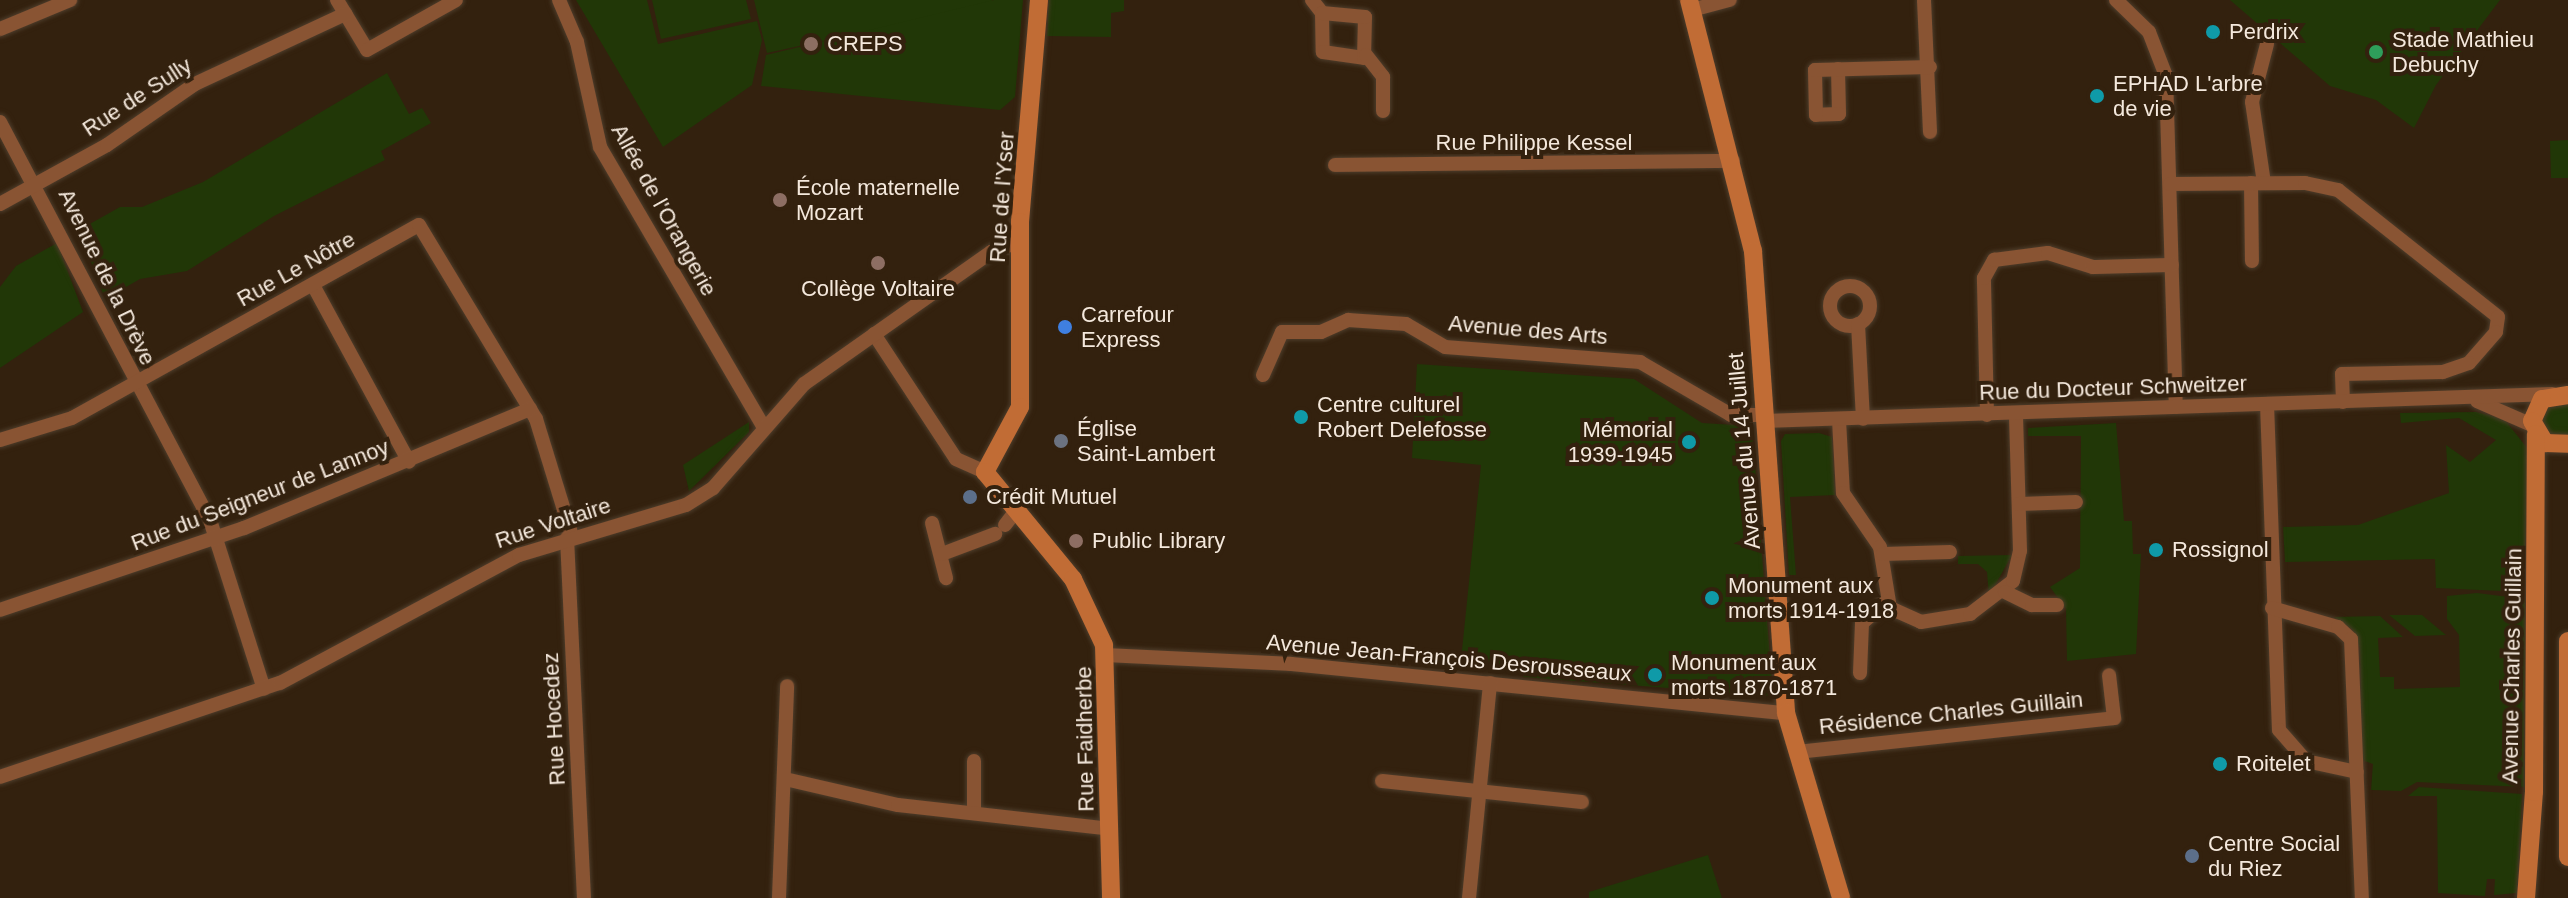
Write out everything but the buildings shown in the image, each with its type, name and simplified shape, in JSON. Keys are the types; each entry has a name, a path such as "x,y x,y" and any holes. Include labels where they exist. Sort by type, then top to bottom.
{"street":[{"path":"0,29 70,0"},
{"path":"337,0 367,50 456,0"},
{"name":"Allée de l'Orangerie","path":"559,0 577,42 600,147 764,428"},
{"name":"Rue de l'Yser","path":"985,472 1016,424 1021,398 1019,242 1039,0"},
{"path":"1312,0 1322,13 1326,56 1366,55"},
{"path":"1690,5 1730,0"},
{"path":"1924,0 1930,67 1930,132"},
{"path":"2116,0 2149,32 2164,64 2176,407"},
{"name":"Avenue du 14 Juillet","path":"1690,5 1733,161 1753,251 1786,713 1841,898"},
{"path":"1322,13 1356,7 1370,25 1366,55 1383,77 1383,111"},
{"name":"Rue de Sully","path":"0,204 195,84 345,14"},
{"path":"2252,261 2257,183 2264,145 2252,102 2267,44"},
{"path":"1838,69 1930,67"},
{"name":"Avenue de la Drève","path":"0,122 36,184 136,385 217,538 264,689"},
{"name":"Rue Philippe Kessel","path":"1335,165 1733,161"},
{"path":"2170,184 2316,184 2347,195 2498,317 2482,351 2454,370 2342,374 2343,402"},
{"name":"Rue Le Nôtre","path":"0,440 67,420 136,385 419,225 530,409"},
{"name":"Rue Voltaire","path":"0,777 264,689 360,646 491,567 569,537 693,501 797,390 991,252 1019,242"},
{"path":"1987,415 1984,278 1994,260 2048,253 2093,267 2172,265"},
{"path":"313,285 409,462"},
{"name":"Avenue des Arts","path":"1263,375 1282,332 1321,332 1348,320 1406,324 1445,347 1640,362 1731,415 1764,418"},
{"path":"1858,324 1863,419"},
{"path":"874,334 956,459 985,472"},
{"path":"2562,392 2536,405 2534,430 2549,445 2568,444"},
{"name":"Rue du Docteur Schweitzer","path":"1764,418 1839,420 2016,415 2562,392"},
{"name":"Rue du Docteur Schweitzer","path":"2465,398 2534,430"},
{"path":"2267,404 2272,608 2281,737 2314,765 2357,772"},
{"name":"Rue du Seigneur de Lannoy","path":"0,610 217,538 409,462 530,409"},
{"name":"Rue Hocedez","path":"530,409 569,537 584,898"},
{"path":"1839,420 1843,493 1883,554 1887,601 1902,618 1932,622 1970,614 2005,592 2018,564 2016,415"},
{"name":"Avenue Charles Guillain","path":"2526,898 2534,792 2534,430"},
{"name":"Rue Faidherbe","path":"985,472 1005,524 1048,547 1083,596 1107,655 1111,898"},
{"path":"2019,504 2076,502"},
{"path":"932,523 946,578"},
{"path":"942,554 1005,524"},
{"path":"1883,554 1950,552"},
{"path":"2005,592 2032,605 2057,605"},
{"path":"1860,673 1859,631 1870,611 1887,601"},
{"path":"2272,608 2338,627 2351,639 2362,898"},
{"path":"2568,641 2568,857"},
{"name":"Avenue Jean-François Desrousseaux","path":"1107,655 1490,683 1786,713"},
{"name":"Résidence Charles Guillain","path":"1797,752 2114,718 2109,675"},
{"path":"1469,898 1490,683"},
{"path":"779,898 787,686"},
{"path":"974,761 974,809"},
{"path":"785,779 898,805 974,809 1065,829 1111,829"},
{"path":"1382,781 1582,802"}],"green space":[{"path":"576,0 647,0 658,44 757,21 762,40 752,85 663,147"},
{"path":"652,0 746,0 751,19 661,39"},
{"path":"754,0 992,0 993,4 767,53"},
{"path":"994,0 1023,0 1015,97 1000,110 761,86 766,55"},
{"path":"1049,0 1124,0 1124,11 1111,13 1111,37 1047,36"},
{"name":"Stade Mathieu Debuchy","path":"2230,0 2500,0 2436,85 2414,128 2376,100 2330,86"},
{"path":"387,73 409,114 422,108 431,123 381,151 385,160 274,216 187,271 140,279 105,299 79,230 120,207 142,207 203,182"},
{"path":"2568,140 2568,178 2551,178 2550,141"},
{"path":"57,243 83,312 0,368 0,287 16,266"},
{"path":"1417,364 1634,379 1702,423 1752,426 1773,696 1523,677 1523,666 1461,660 1481,465 1412,458"},
{"path":"2568,403 2568,436 2549,435 2540,422 2546,405"},
{"path":"2476,412 2504,419 2528,449 2524,592 2436,588 2435,559 2285,562 2283,527 2358,525 2449,493 2446,445 2470,462 2496,440 2459,418 2401,423 2400,413"},
{"path":"749,422 749,432 689,491 683,465"},
{"path":"2116,423 2124,521 2132,521 2133,554 2141,554 2136,654 2067,661 2066,609 2050,587 2080,568 2081,436 2028,436 2028,428"},
{"path":"1819,433 1832,437 1835,495 1790,497 1796,575 1789,575 1781,441 1785,434"},
{"path":"2012,555 1989,596 1987,572 1978,564 1958,564 1958,556"},
{"path":"2477,593 2525,599 2524,787 2417,782 2401,791 2371,790 2373,764 2362,760 2360,648 2352,629 2334,617 2380,616 2403,637 2378,638 2380,677 2394,677 2394,689 2460,687 2459,635 2447,619 2447,596"},
{"path":"2389,615 2422,615 2446,635 2415,636"},
{"path":"2419,787 2522,794 2517,893 2494,895 2495,879 2487,879 2485,896 2438,893 2437,796 2408,796"},
{"path":"1708,855 1722,898 1589,898 1589,892"}],"place":[{"name":"Perdrix","path":"2213,32"},
{"name":"CREPS","path":"811,44"},
{"name":"Stade Mathieu Debuchy","path":"2376,52"},
{"name":"EPHAD L'arbre de vie","path":"2097,96"},
{"name":"École maternelle Mozart","path":"780,200"},
{"name":"Collège Voltaire","path":"878,263"},
{"name":"Carrefour Express","path":"1065,327"},
{"name":"Centre culturel Robert Delefosse","path":"1301,417"},
{"name":"Église Saint-Lambert","path":"1061,441"},
{"name":"Mémorial 1939-1945","path":"1689,442"},
{"name":"Crédit Mutuel","path":"970,497"},
{"name":"Public Library","path":"1076,541"},
{"name":"Rossignol","path":"2156,550"},
{"name":"Monument aux morts 1914-1918","path":"1712,598"},
{"name":"Monument aux morts 1870-1871","path":"1655,675"},
{"name":"Roitelet","path":"2220,764"},
{"name":"Centre Social du Riez","path":"2192,856"}]}
